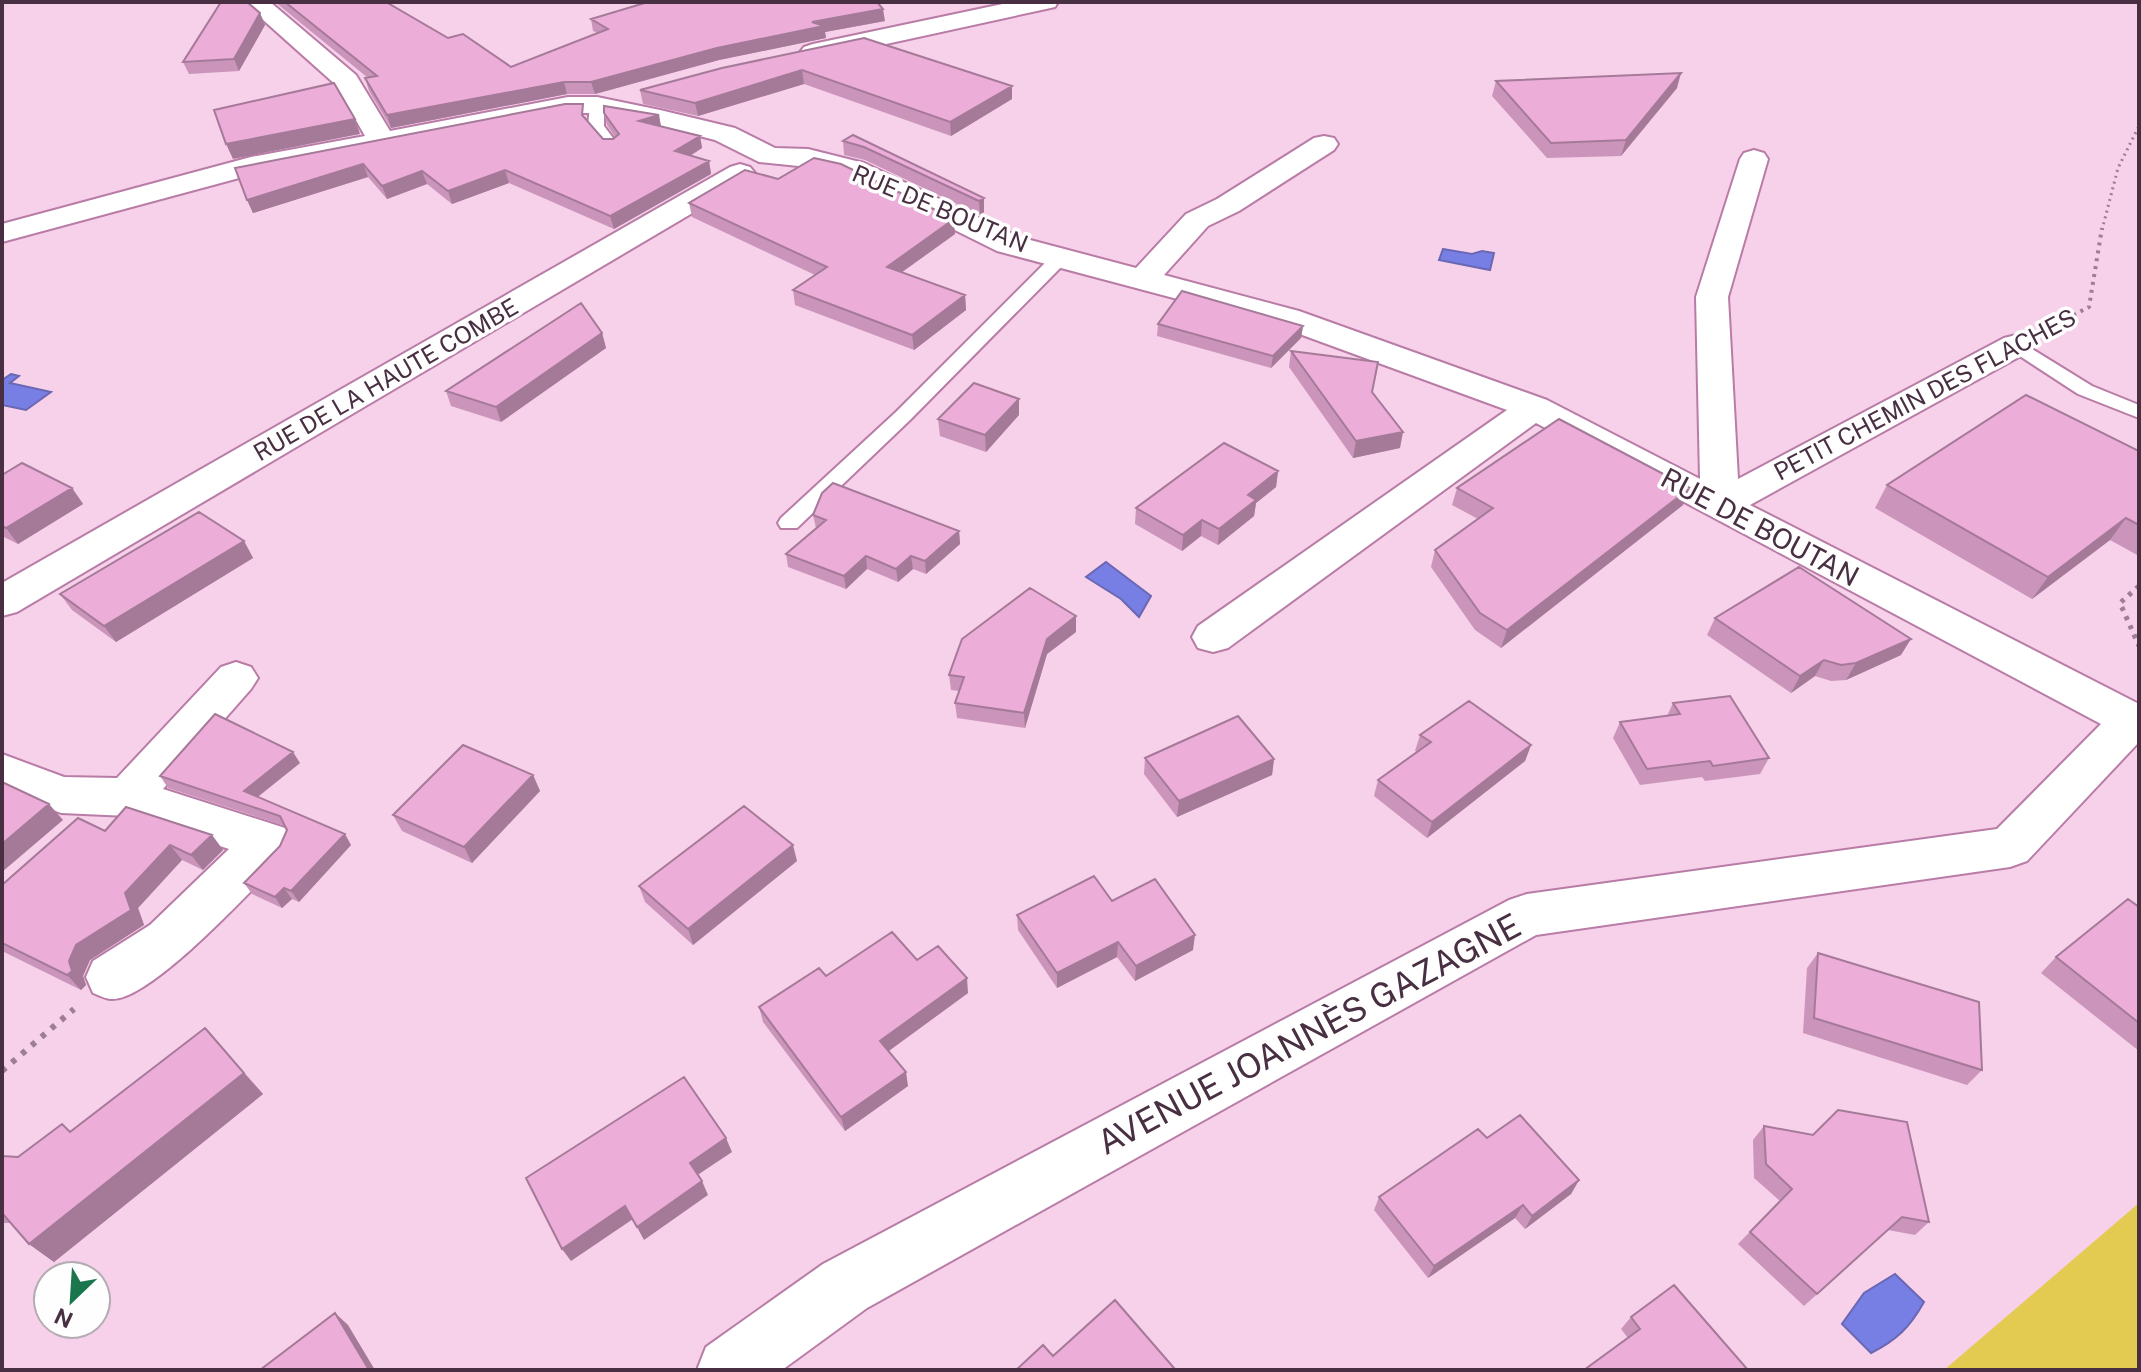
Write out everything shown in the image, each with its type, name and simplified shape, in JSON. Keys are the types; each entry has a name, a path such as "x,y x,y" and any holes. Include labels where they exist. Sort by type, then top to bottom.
{"street":[{"path":"255,2 347,81 381,139"},
{"path":"796,55 1046,2"},
{"path":"2,233 251,166 568,105 597,105 651,88"},
{"name":"RUE DE BOUTAN","path":"597,105 725,134 769,156 808,158 854,169 1008,244 1287,318 1534,408 2135,722"},
{"path":"1144,278 1197,220 1228,205 1324,144"},
{"name":"RUE DE LA HAUTE COMBE","path":"2,602 769,156"},
{"path":"1720,505 1712,297 1754,159"},
{"name":"PETIT CHEMIN DES FLACHES","path":"1720,505 2016,345"},
{"path":"1213,637 1534,408"},
{"path":"107,806 236,678"},
{"name":"AVENUE JOANNÈS GAZAGNE","path":"729,1370 845,1286 1527,915 2010,847 2135,722"},
{"path":"2,772 61,795 268,842 168,941 112,977"}],"lane":[{"path":"597,105 596,126 611,146"},
{"path":"789,523 903,416 1061,257"},
{"path":"2016,345 2085,390 2139,412"}],"path":[{"name":"PETIT CHEMIN DES FLACHES","path":"2016,345 2089,307 2106,211 2121,156 2139,126"},
{"path":"2139,586 2120,603 2139,646"},
{"path":"2,1071 112,977"}],"shaded area":[{"path":"2139,1203 2139,1370 1944,1370"}],"water":[{"path":"1443,249 1472,254 1482,251 1494,253 1490,270 1439,260"},
{"path":"11,374 19,376 10,383 51,392 26,410 2,405 2,380"},
{"path":"1106,562 1151,596 1139,617 1121,599 1086,577"},
{"path":"1895,1274 1924,1302 1902,1332 1871,1353 1842,1324 1864,1293"}],"building":[{"path":"221,2 247,2 260,13 234,59 183,62"},
{"path":"285,2 386,2 448,38 463,34 511,67 608,29 591,19 648,2 877,2 883,9 812,22 824,26 717,48 591,82 564,82 387,115 365,78 377,76"},
{"path":"864,38 1012,86 950,122 802,70 695,103 640,90 722,68"},
{"path":"1681,73 1626,140 1551,143 1496,81"},
{"path":"334,83 355,119 226,144 214,110"},
{"path":"565,104 583,104 582,115 603,139 613,139 619,134 604,113 604,106 659,115 639,121 700,136 675,151 709,161 610,216 505,170 448,191 422,171 382,186 363,164 247,200 235,168"},
{"path":"853,135 984,198 979,201 864,147 843,141"},
{"path":"814,158 841,164 954,219 887,267 965,295 912,335 793,290 827,267 689,203 745,170 778,179"},
{"path":"1182,291 1303,326 1273,356 1158,324"},
{"path":"581,303 602,333 496,407 446,391"},
{"path":"1291,351 1378,362 1372,392 1403,432 1356,441"},
{"path":"974,383 1019,399 985,435 938,419"},
{"path":"2026,395 2139,451 2139,525 2126,518 2048,577 1887,485"},
{"path":"1559,419 1690,488 1507,630 1480,613 1435,550 1493,508 1457,488"},
{"path":"1224,443 1278,471 1248,495 1256,500 1219,529 1202,520 1183,535 1136,508"},
{"path":"22,463 72,488 6,528 2,526 2,475"},
{"path":"833,483 959,531 925,561 911,556 896,569 866,556 844,576 786,554 826,520 813,515 822,493"},
{"path":"199,512 244,541 104,626 60,594"},
{"path":"1799,567 1911,639 1856,663 1841,665 1824,660 1800,676 1715,618"},
{"path":"1030,588 1076,616 1047,639 1024,713 955,703 964,677 949,675 962,639"},
{"path":"1730,696 1769,758 1713,766 1710,761 1647,769 1620,722 1680,714 1673,703"},
{"path":"1469,701 1531,745 1432,822 1378,780 1431,742 1420,735"},
{"path":"215,714 293,752 244,791 345,834 291,891 284,888 275,897 244,883 280,846 287,830 280,816 160,776"},
{"path":"1238,716 1274,759 1179,801 1145,758"},
{"path":"463,745 533,775 464,847 393,815"},
{"path":"2,782 49,804 2,844"},
{"path":"744,806 793,845 688,929 639,886"},
{"path":"126,807 212,835 191,855 170,845 125,893 131,910 76,945 69,961 72,971 67,975 2,943 2,885 78,818 105,831"},
{"path":"1094,876 1112,901 1155,879 1195,935 1136,966 1118,942 1057,973 1017,915"},
{"path":"2128,899 2139,907 2139,1023 2056,957"},
{"path":"892,932 917,960 938,946 967,978 880,1041 906,1072 841,1117 759,1007 819,968 826,976"},
{"path":"1818,953 1979,1002 1982,1070 1814,1018"},
{"path":"205,1028 244,1073 29,1244 2,1213 2,1156 18,1157 62,1124 70,1132"},
{"path":"684,1077 726,1138 690,1163 702,1181 637,1227 625,1206 562,1249 526,1178"},
{"path":"1838,1110 1907,1122 1929,1222 1902,1217 1817,1294 1750,1232 1792,1189 1766,1164 1764,1126 1813,1135"},
{"path":"1520,1115 1579,1180 1532,1216 1523,1205 1434,1266 1379,1197 1478,1129 1487,1138"},
{"path":"1674,1285 1748,1370 1584,1370 1640,1329 1631,1317"},
{"path":"1115,1300 1174,1368 1172,1370 1016,1370 1043,1345 1053,1356"},
{"path":"335,1313 369,1370 260,1370"}]}
